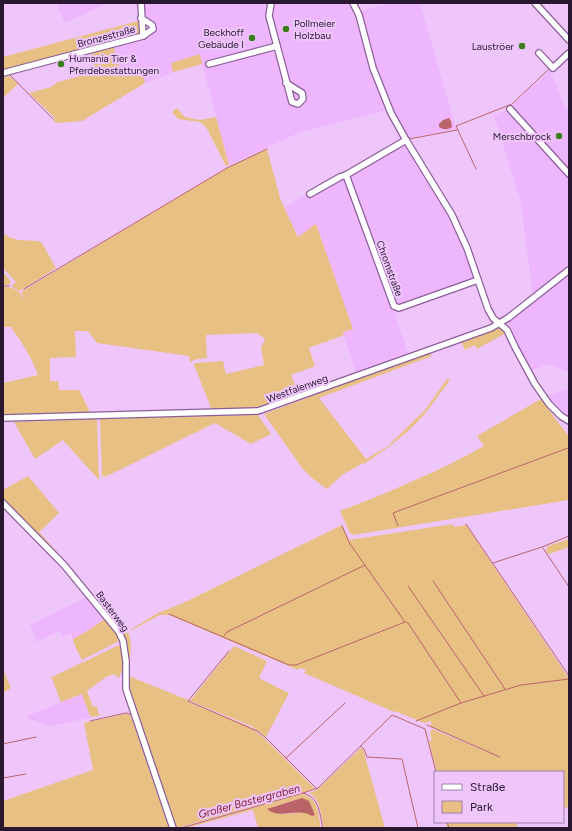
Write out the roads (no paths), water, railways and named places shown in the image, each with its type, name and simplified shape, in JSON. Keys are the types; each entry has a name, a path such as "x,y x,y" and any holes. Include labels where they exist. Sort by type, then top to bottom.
{"street":[{"name":"Bronzestraße","path":"141,3 143,36"},
{"path":"271,3 269,16 286,83"},
{"path":"353,3 359,15 373,68 391,113 452,215 466,248 488,309 493,318 507,330 535,384 549,404 561,416 569,421"},
{"path":"535,3 569,40"},
{"name":"Bronzestraße","path":"3,73 143,36 151,32 153,29 152,25 141,18"},
{"path":"209,64 277,46"},
{"path":"539,53 553,68 569,53"},
{"path":"510,109 569,174"},
{"path":"310,194 406,140"},
{"name":"Chromstraße","path":"346,175 394,306 399,308 478,280"},
{"name":"Westfalenweg","path":"3,418 258,411 500,324 569,270"},
{"name":"Basterweg","path":"3,503 64,565 119,632 123,641 126,661 126,689 173,828"}],"waterway":[{"path":"476,169 456,126 512,104 550,68"},
{"path":"9,74 53,119"},
{"path":"409,139 457,130"},
{"path":"24,289 227,168 267,149"},
{"path":"3,286 9,286"},
{"path":"398,526 393,513 568,448"},
{"path":"466,524 569,676"},
{"path":"169,614 289,665 296,665 405,622 350,544 342,526"},
{"path":"493,563 542,547 569,536"},
{"path":"543,548 569,587"},
{"path":"224,636 227,632 365,565"},
{"path":"433,581 505,689"},
{"path":"408,586 484,696"},
{"path":"406,622 461,703"},
{"path":"229,651 188,701 257,731 266,738 317,789"},
{"path":"416,721 461,703 521,685 569,679"},
{"path":"286,758 345,703"},
{"path":"90,721 126,713 132,715 134,720"},
{"path":"303,793 318,788 392,715 425,729 436,771"},
{"path":"427,725 500,757"},
{"path":"3,744 36,737"},
{"path":"361,746 367,757 402,759 418,828"},
{"path":"3,778 26,774"},
{"name":"Großer Bastergraben","path":"181,828 303,793 309,795 316,802 323,828"},
{"path":"447,823 449,828"}],"place":[{"name":"Pollmeier Holzbau","path":"286,29"},
{"name":"Beckhoff Gebäude I","path":"252,38"},
{"name":"Lauströer","path":"522,46"},
{"name":"Humania Tier & Pferdebestattungen","path":"61,64"},
{"name":"Merschbrock","path":"559,136"}]}
